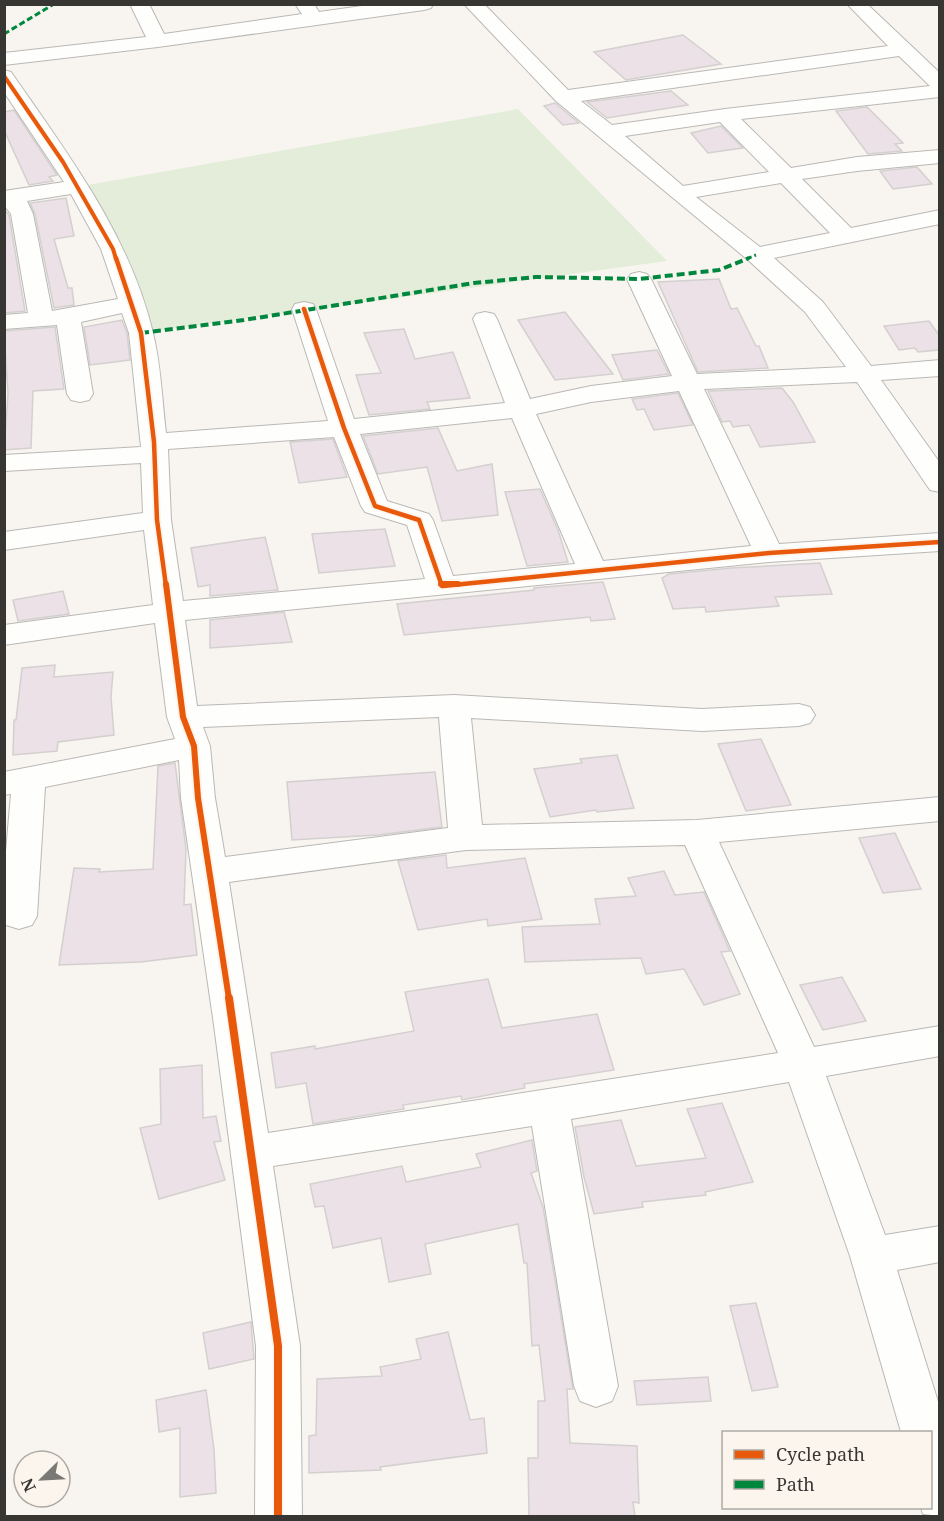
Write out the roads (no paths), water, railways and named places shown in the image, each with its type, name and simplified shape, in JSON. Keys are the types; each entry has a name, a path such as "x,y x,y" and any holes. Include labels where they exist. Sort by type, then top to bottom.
{"street":[{"path":"139,4 158,42"},
{"path":"4,59 158,42 309,11 424,4"},
{"path":"473,4 563,96 756,255 814,307 864,374 939,484"},
{"path":"856,4 939,86"},
{"path":"563,96 902,50"},
{"path":"4,76 13,100 63,162 113,249 141,333 153,448 157,520 169,612 210,872 278,1346 278,1516"},
{"path":"608,132 725,115 939,91"},
{"path":"725,115 846,236"},
{"path":"678,193 857,164 939,156"},
{"path":"41,319 22,214 9,197 76,187"},
{"path":"756,255 937,220"},
{"path":"639,279 769,553"},
{"path":"4,322 68,316 131,304"},
{"path":"304,309 344,428 375,506 419,520 442,586"},
{"path":"68,316 80,394"},
{"path":"485,319 520,409 592,570"},
{"path":"4,464 520,409 591,394 688,381 864,374 939,368"},
{"path":"4,541 157,520"},
{"path":"4,635 169,612 769,553 939,542"},
{"path":"454,706 466,838"},
{"path":"19,916 17,781 188,732 454,706 702,720 798,715"},
{"path":"210,872 466,838 697,832 939,809"},
{"path":"697,832 802,1063 871,1256 924,1431"},
{"path":"251,1153 549,1107 939,1041"},
{"path":"549,1107 596,1386"},
{"path":"871,1256 939,1244"},
{"path":"932,1468 939,1498"}]}
